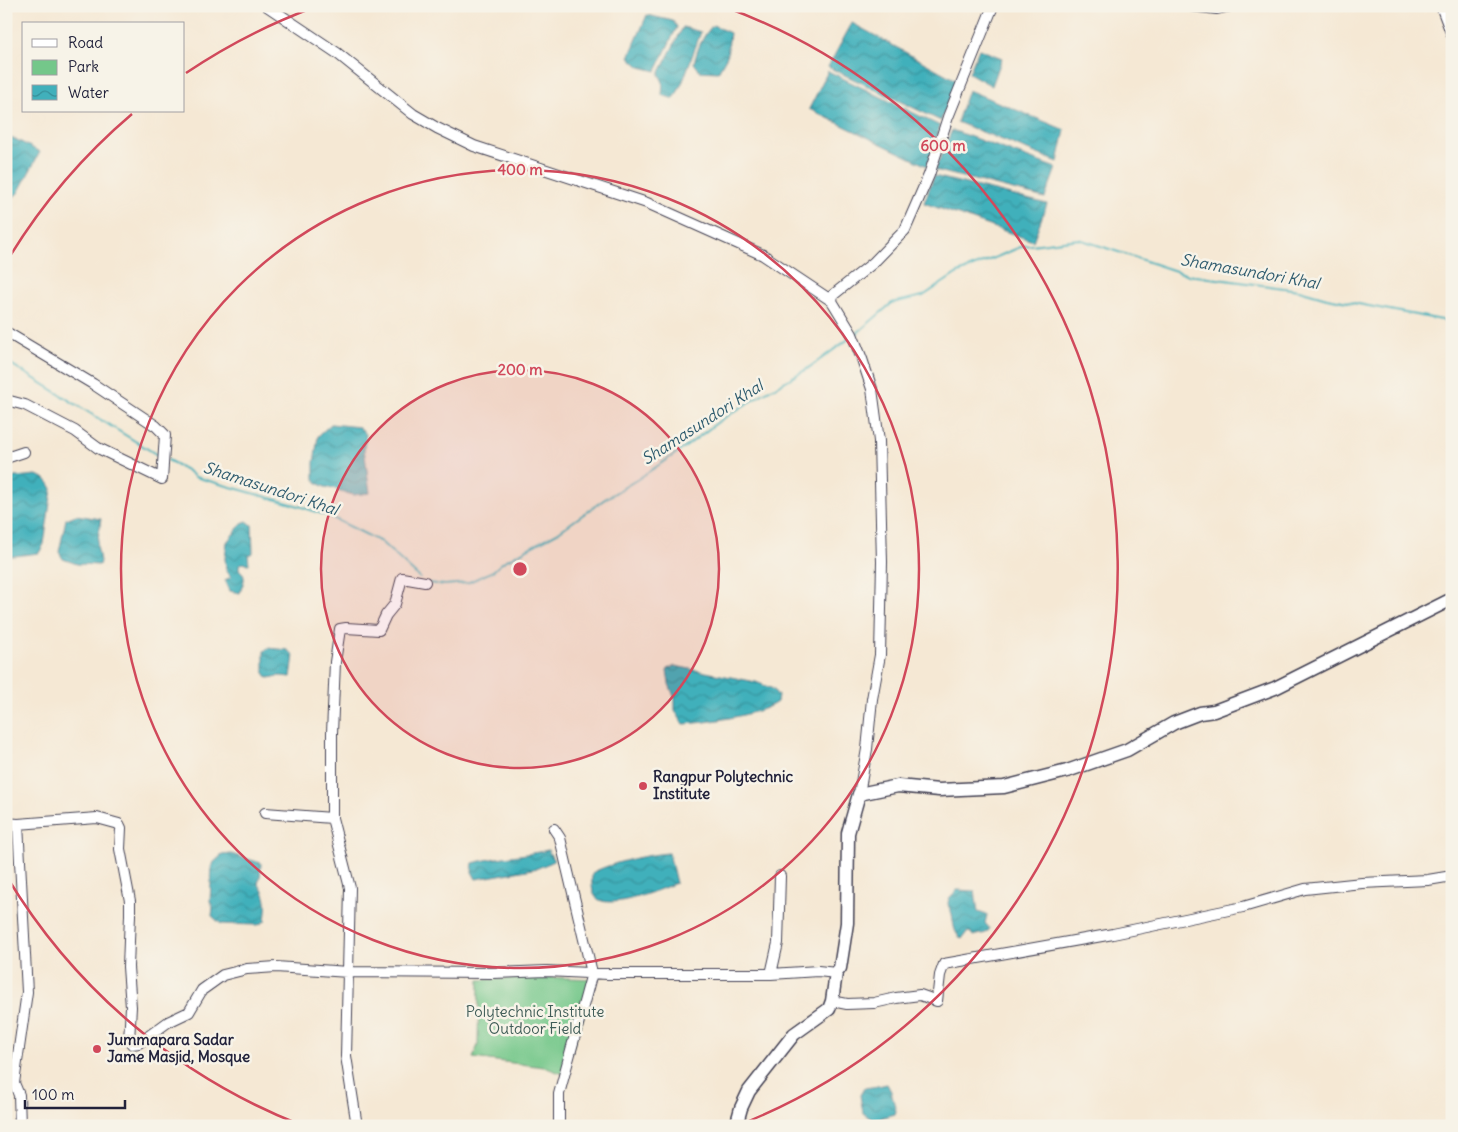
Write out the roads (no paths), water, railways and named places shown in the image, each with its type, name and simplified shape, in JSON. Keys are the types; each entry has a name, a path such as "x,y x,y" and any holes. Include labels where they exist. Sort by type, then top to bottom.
{"main road":[{"path":"736,1126 740,1108 749,1091 794,1034 829,1009 832,1001 836,973 840,968 847,923 848,833 859,794 898,786 939,790 1004,787 1067,771 1127,750 1174,723 1275,688 1452,599"}],"street":[{"path":"267,6 337,53 413,114 437,128 474,146 647,203 763,255 832,301 853,338 872,389 879,441 882,562 880,654 859,794"},
{"path":"832,301 833,295 873,263 905,230 929,175 948,117 993,6"},
{"path":"1190,6 1217,9 1231,6"},
{"path":"1441,6 1452,35"},
{"path":"6,332 93,384 156,426 165,435 162,479 98,448 75,431 25,405 6,400"},
{"path":"6,458 24,452"},
{"path":"356,1126 346,1056 350,888 332,818 332,733 335,662 340,629 379,630 386,615 395,604 402,578 425,582"},
{"path":"265,813 332,818"},
{"path":"6,824 97,818 119,824 121,828 120,849 130,901 128,967 129,1040 132,1044 139,1043 168,1022 189,1012 202,990 223,975 247,969 276,967 348,972 492,973 547,971 771,974 818,971 836,973"},
{"path":"18,824 27,992 14,1083 18,1095 20,1126"},
{"path":"554,829 560,838 592,973 559,1094 559,1126"},
{"path":"771,974 778,943 780,876"},
{"path":"832,1001 847,1004 874,1003 920,995 937,1001 940,975 944,964 1243,907 1305,889 1362,883 1428,880 1452,876"}],"water":[{"path":"647,15 673,21 677,27 656,71 640,67 629,57"},
{"path":"852,23 956,80 941,121 828,67"},
{"path":"713,25 730,33 727,56 718,72 700,71 694,63 703,38"},
{"path":"683,27 701,32 683,81 674,99 662,95 663,82 659,74"},
{"path":"979,49 1002,58 992,86 969,73"},
{"path":"828,71 940,126 927,166 809,109"},
{"path":"968,90 1065,130 1058,162 957,122"},
{"path":"952,130 1056,168 1045,198 935,170"},
{"path":"6,137 17,140 40,152 18,193 10,200 6,198"},
{"path":"934,176 1047,204 1033,241 924,203"},
{"path":"331,424 359,427 366,434 364,448 370,493 354,495 340,492 334,488 325,487 317,483 314,478 318,436"},
{"path":"36,475 46,480 52,489 44,544 39,553 6,557 6,478"},
{"path":"76,515 101,519 97,545 99,565 77,564 63,559 59,552 66,519"},
{"path":"247,521 252,525 253,553 248,555 249,564 241,563 239,565 244,578 240,593 230,591 225,580 231,577 226,570 225,558 227,542 242,523"},
{"path":"268,648 287,650 294,655 291,677 268,678 264,673 264,651"},
{"path":"675,666 756,682 773,689 778,696 777,702 758,711 718,720 683,724 675,710 675,699 669,684 667,671"},
{"path":"548,850 554,861 538,868 476,879 472,872 473,863"},
{"path":"669,853 676,883 621,901 601,901 595,896 592,888 592,873 599,869 630,860"},
{"path":"231,854 261,863 258,883 265,897 266,910 265,921 258,925 221,924 212,916 213,907 210,901 212,864 222,855"},
{"path":"957,890 975,891 978,912 987,915 985,923 990,929 986,933 973,936 970,932 966,933 962,939 957,934 948,901"},
{"path":"887,1084 891,1091 895,1114 873,1120 863,1113 860,1095 864,1088"}],"waterway":[{"name":"Shamasundori Khal","path":"856,334 892,303 923,296 956,274 1023,246 1079,239 1188,275 1299,290 1327,298 1452,322"},
{"name":"Shamasundori Khal","path":"428,583 445,585 467,583 493,571 503,562 557,533 605,499 684,448 718,422 807,369 850,338"},
{"name":"Shamasundori Khal","path":"6,361 159,456"},
{"name":"Shamasundori Khal","path":"168,460 195,477 299,506 331,517 381,542 420,578"}],"place":[{"name":"Rangpur Polytechnic Institute","path":"643,786"},
{"name":"Jummapara Sadar Jame Masjid, Mosque","path":"97,1049"}],"park label":[{"name":"Polytechnic Institute Outdoor Field","path":"535,1020"}]}
